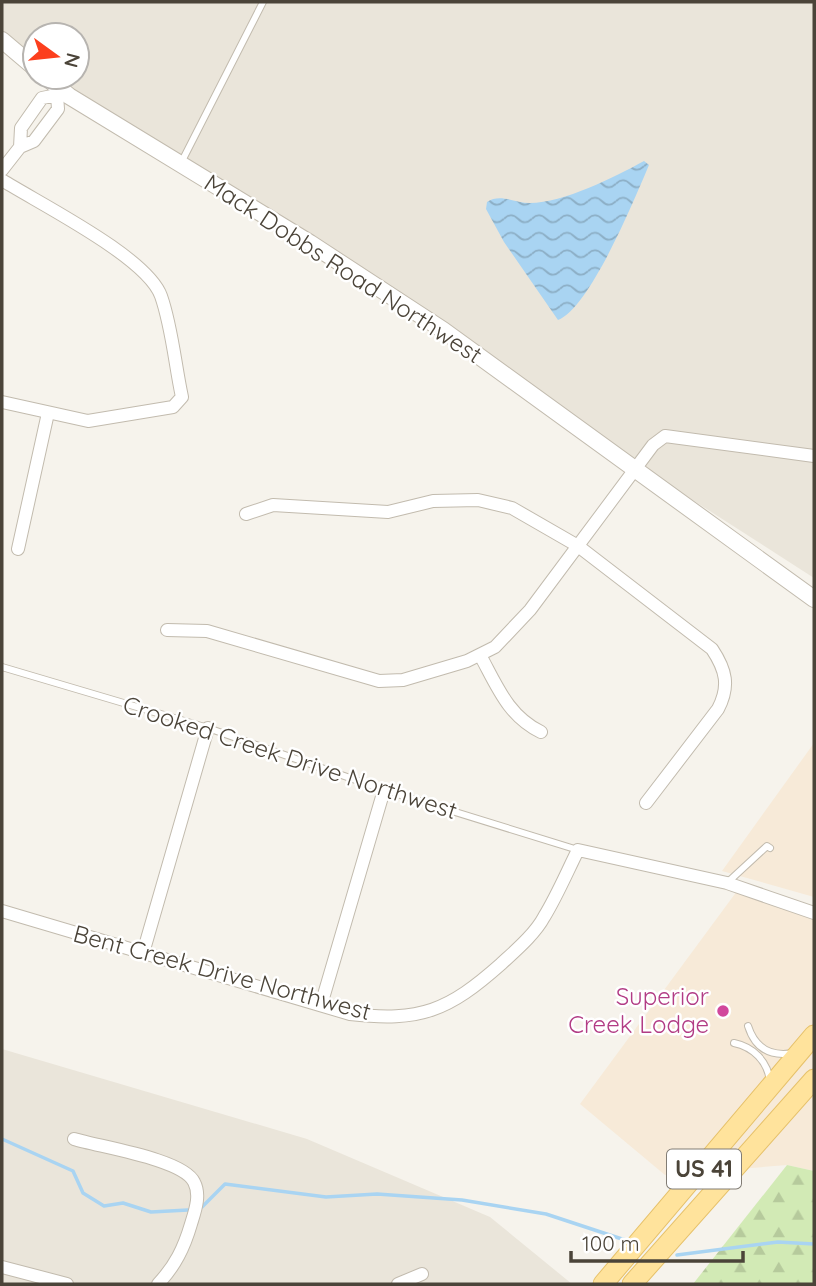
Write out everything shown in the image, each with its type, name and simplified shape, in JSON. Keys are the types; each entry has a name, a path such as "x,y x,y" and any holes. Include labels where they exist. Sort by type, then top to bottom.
{"main road":[{"name":"US 41","path":"603,1284 768,1093 814,1035"},
{"name":"US 41","path":"632,1284 814,1079"}],"street":[{"path":"2,40 21,56"},
{"name":"Mack Dobbs Road Northwest","path":"60,92 310,243 432,322 814,599"},
{"path":"2,170 20,146 34,141 58,108 60,92 42,98 21,128 20,146"},
{"path":"2,180 129,259 149,277 161,297 181,397 177,405 96,421 2,402"},
{"path":"18,549 48,413"},
{"path":"167,630 206,631 379,681 403,680 480,655 495,647 530,610 653,445 671,435 814,456"},
{"path":"246,514 273,505 388,512 433,501 478,499 527,515 578,546 712,649 722,664 726,678 724,697 718,709 646,803"},
{"path":"480,655 510,710 525,724 541,732"},
{"path":"143,953 208,728"},
{"path":"321,1005 384,790"},
{"path":"578,850 727,883 814,913"},
{"name":"Bent Creek Drive Northwest","path":"2,911 350,1014 392,1019 435,1010 472,990 543,920 578,850"},
{"path":"74,1139 175,1166 193,1179 197,1194 196,1208 185,1244 176,1262 158,1284"},
{"path":"2,1267 67,1284"},
{"path":"398,1284 422,1274"}],"lane":[{"path":"180,165 263,2"},
{"name":"Crooked Creek Drive Northwest","path":"2,667 208,728 384,790 578,850"},
{"path":"727,883 767,846 770,848"},
{"path":"748,1026 753,1040 770,1053 781,1055 802,1051"},
{"path":"734,1043 748,1047 766,1065 768,1093"}],"shaded area":[{"path":"2,2 814,2 814,578 271,229 73,91 91,91 91,21 21,21 21,55 2,42"},
{"path":"814,743 814,897 722,871"},
{"path":"740,887 814,906 814,1171 787,1165 665,1175 580,1104"},
{"path":"2,1049 307,1139 490,1217 572,1284 2,1284"}],"green space":[{"path":"787,1165 814,1171 814,1284 693,1284"}],"water":[{"path":"644,161 649,165 610,250 584,295 571,311 558,320 504,242 486,209 487,202 497,198 530,203 558,199 604,181"}],"waterway":[{"path":"2,1139 73,1171 83,1193 104,1206 123,1203 151,1212 188,1210"},
{"path":"202,1207 225,1184 326,1197 377,1194 462,1200 546,1214 628,1241"},
{"path":"677,1255 778,1242 814,1244"}],"place":[{"name":"Superior Creek Lodge","path":"723,1011"}]}
